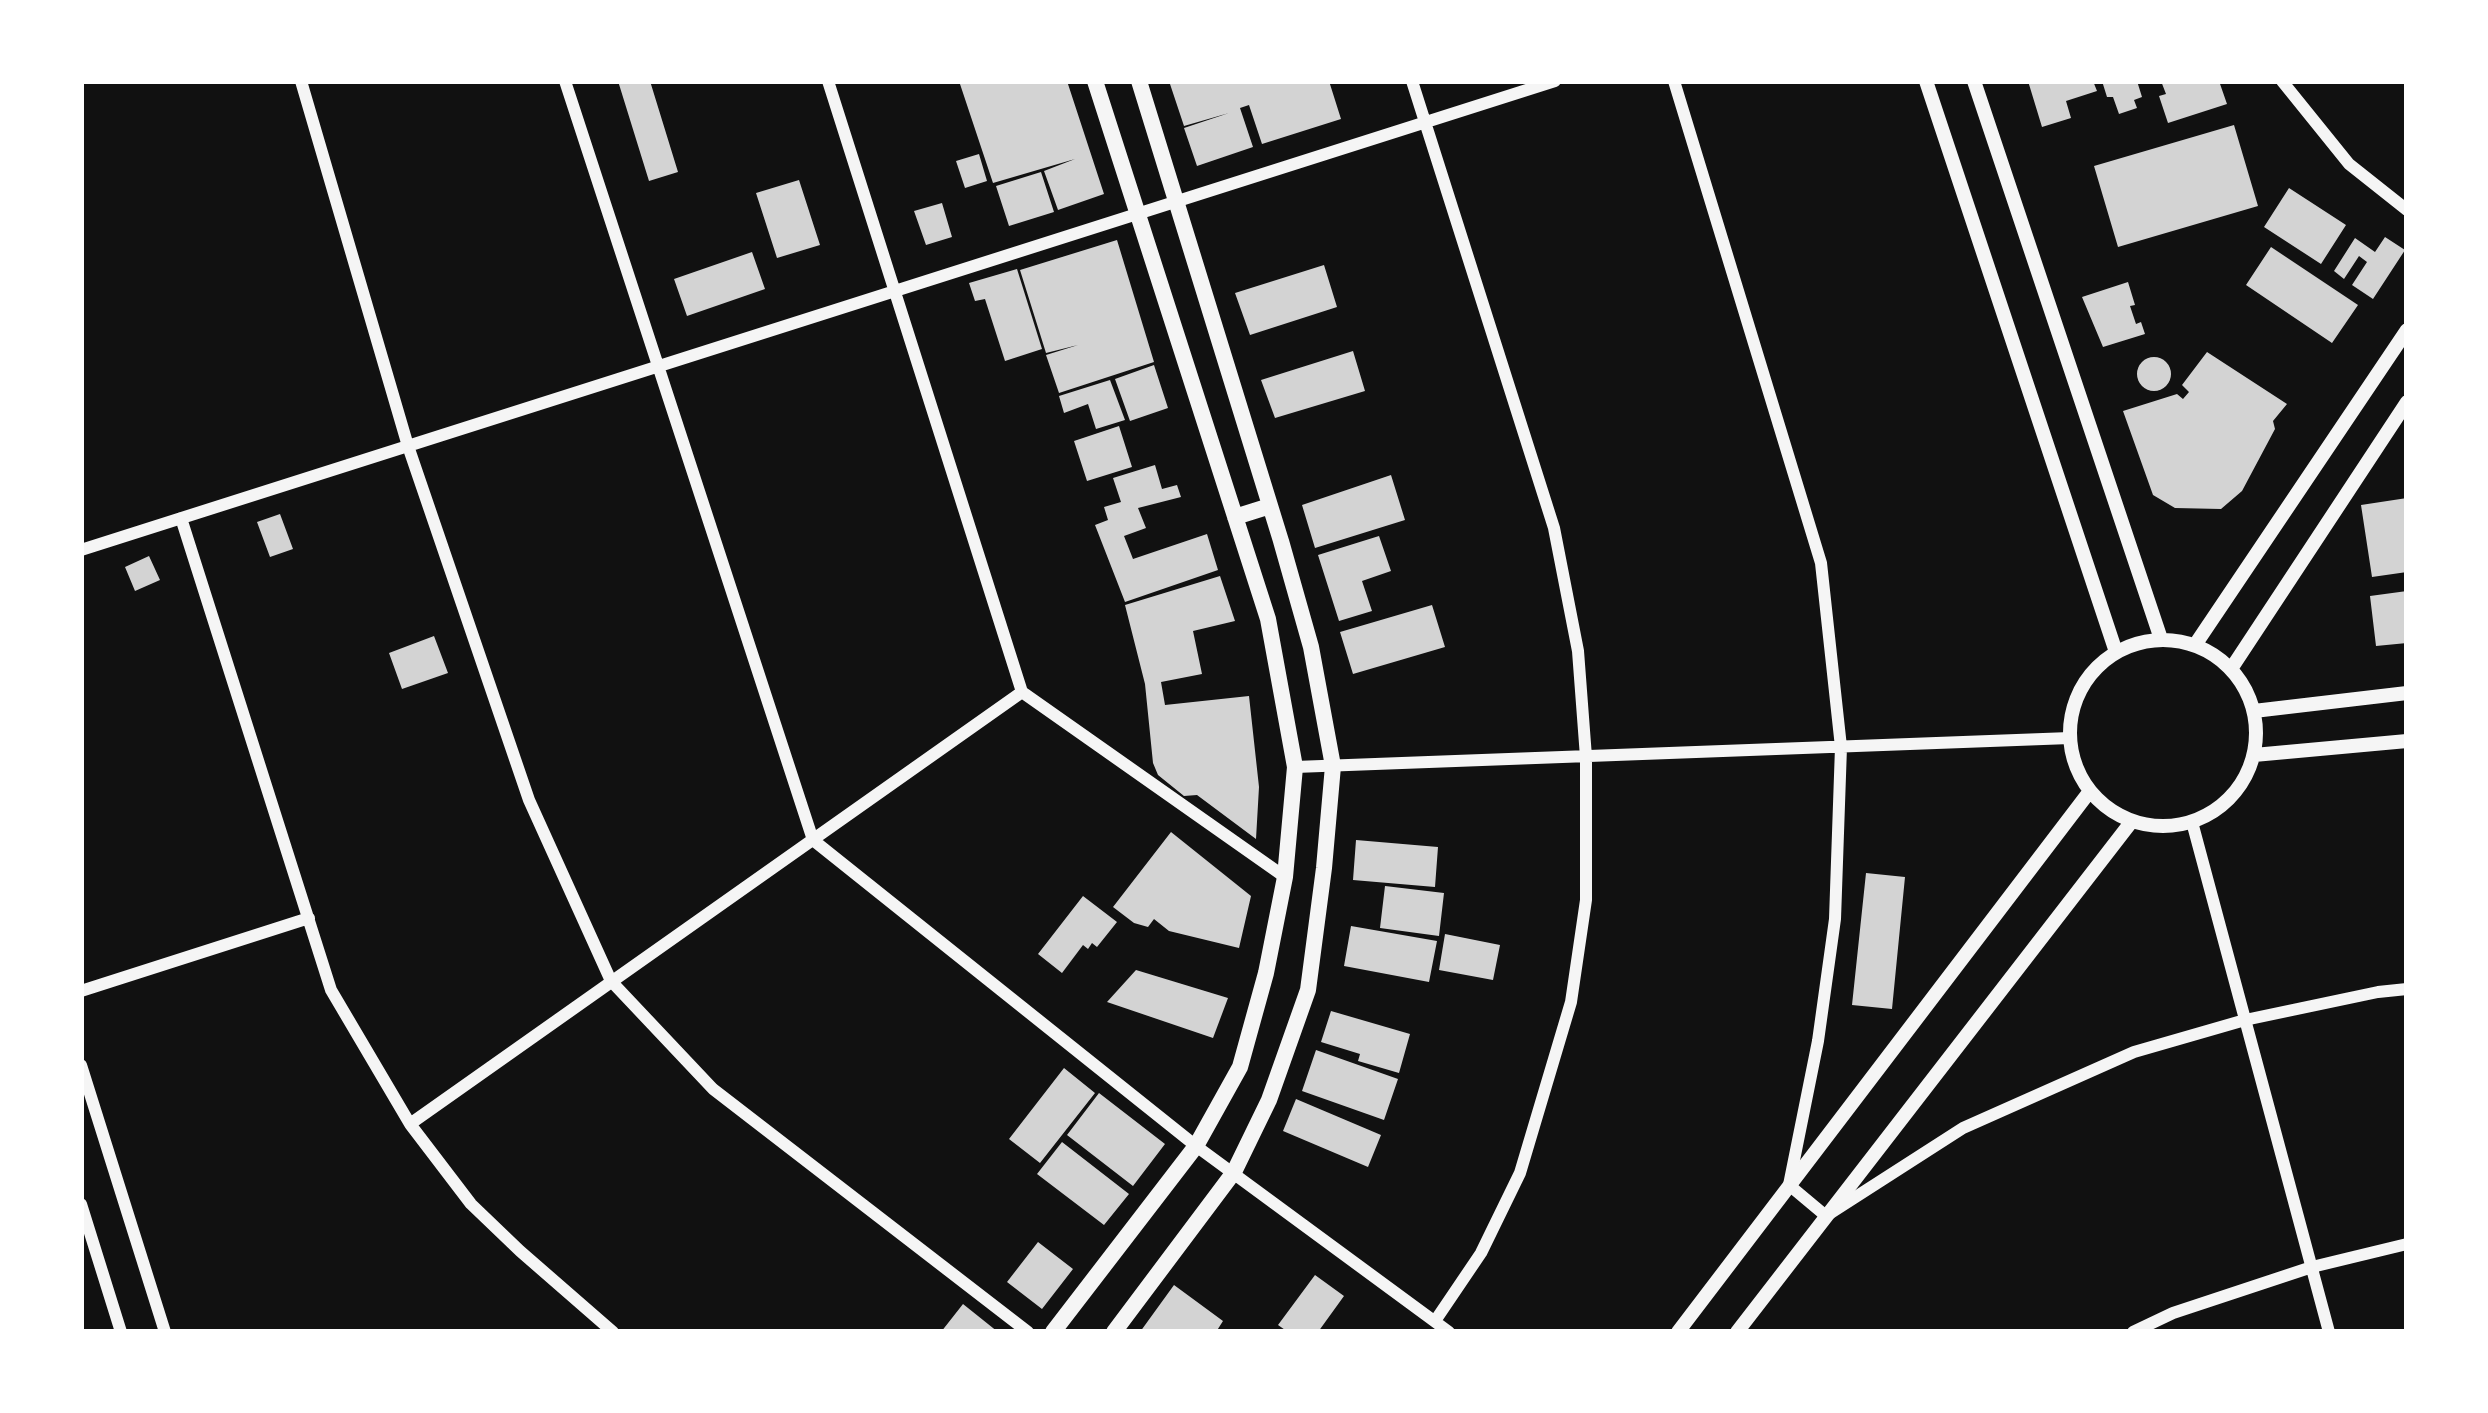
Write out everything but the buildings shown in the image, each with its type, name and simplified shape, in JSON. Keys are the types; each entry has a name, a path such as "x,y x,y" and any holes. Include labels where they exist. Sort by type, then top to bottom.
{"main road":[{"path":"1054,1332 1196,1146 1240,1067 1266,974 1285,878 1295,767 1268,619 1095,81"},
{"path":"1114,1332 1234,1172 1269,1100 1308,990 1333,766 1311,647 1139,81"},
{"path":"1235,517 1270,506"}],"street":[{"path":"301,81 408,446 529,800 611,981 713,1089 1028,1332"},
{"path":"565,81 813,840 1196,1146 1449,1332"},
{"path":"828,81 1022,692 1285,878"},
{"path":"1412,81 1554,528 1578,651 1586,757 1586,900 1571,1002 1520,1173 1481,1253 1435,1321"},
{"path":"81,550 1555,81"},
{"path":"1674,81 1821,563 1841,747 1835,919 1790,1186"},
{"path":"1926,81 2116,652"},
{"path":"1973,81 2161,639"},
{"path":"2282,81 2349,164 2407,210"},
{"path":"2195,645 2407,330"},
{"path":"2230,669 2407,402"},
{"path":"181,518 331,990 410,1124 472,1204 613,1332"},
{"path":"2161,639 2195,645 2230,669 2245,688 2256,733 2254,755 2232,796 2192,822 2152,826 2109,808 2090,790 2076,766 2069,738 2071,712 2095,668 2138,642 2161,639"},
{"path":"410,1124 1022,692"},
{"path":"2254,711 2407,693"},
{"path":"1295,767 2069,738"},
{"path":"2254,755 2407,741"},
{"path":"1678,1332 2090,790"},
{"path":"1737,1332 2132,821"},
{"path":"2192,822 2330,1332"},
{"path":"81,991 310,918"},
{"path":"1826,1216 1963,1128 2134,1052 2245,1020 2407,989"},
{"path":"81,1066 165,1332"},
{"path":"1790,1186 1826,1216"},
{"path":"81,1204 122,1332"},
{"path":"2133,1332 2173,1313 2312,1267 2407,1244"},
{"path":"591,1332 599,1319"}]}
